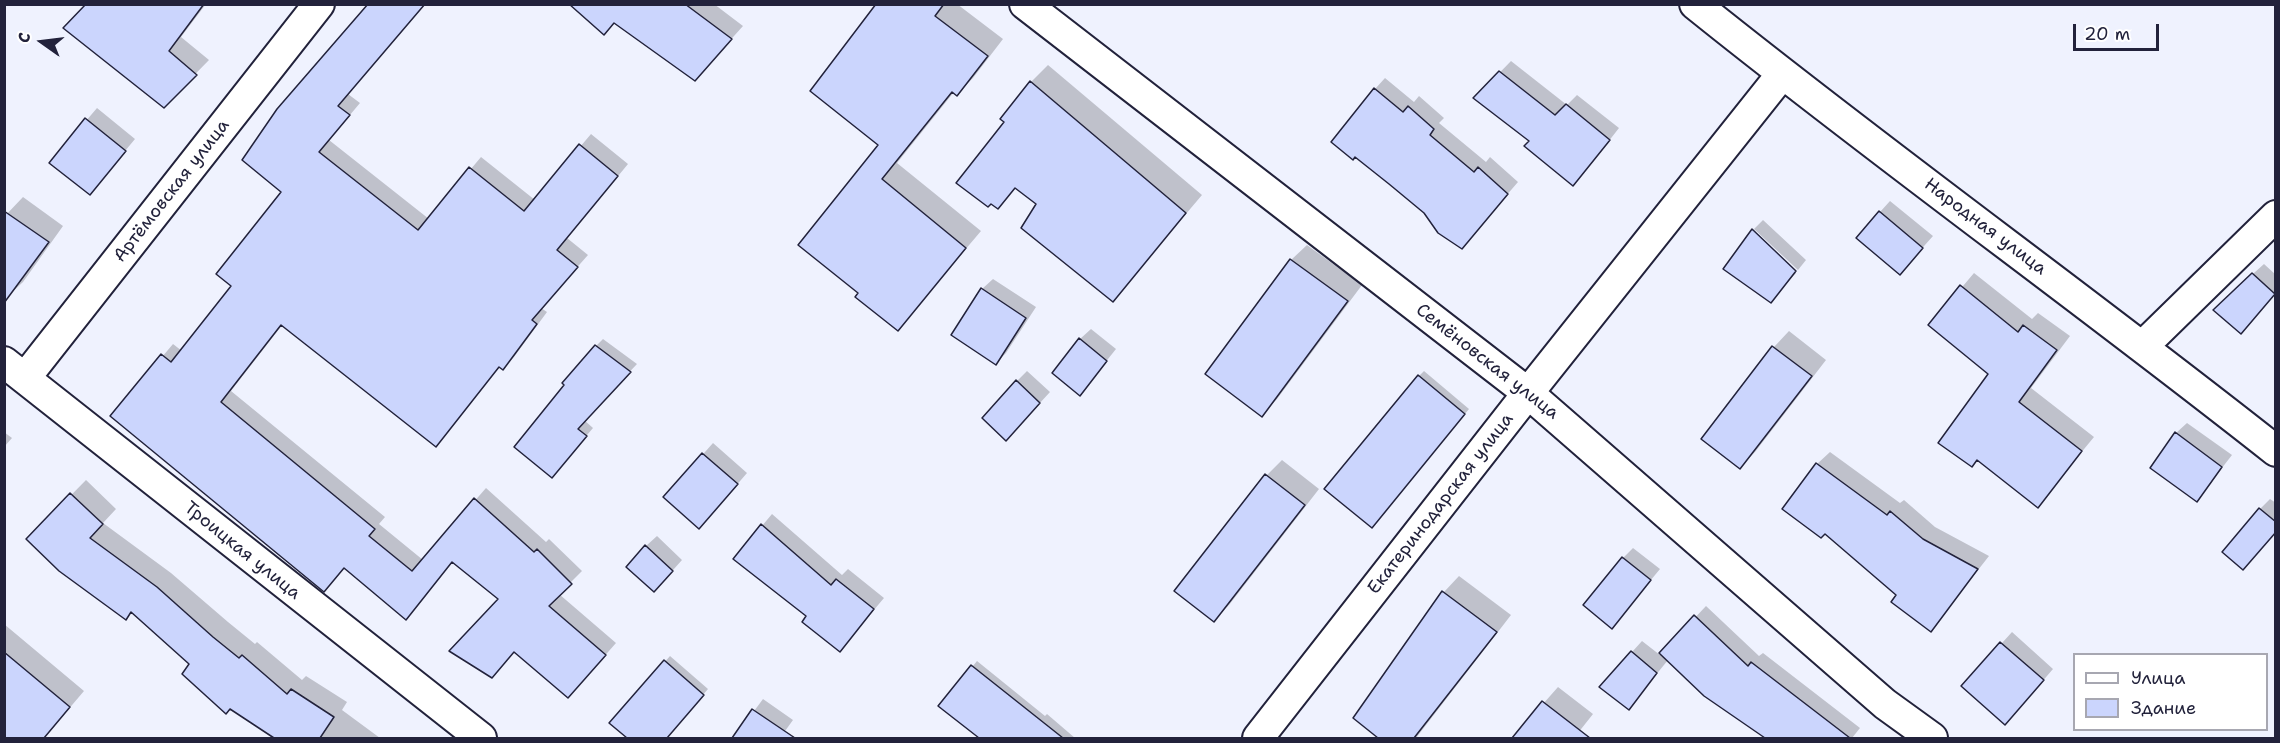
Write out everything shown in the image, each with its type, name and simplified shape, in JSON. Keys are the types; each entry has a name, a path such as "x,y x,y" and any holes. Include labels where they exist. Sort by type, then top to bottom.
{"street":[{"name":"Артёмовская улица","path":"15,370 319,4"},
{"name":"Семёновская улица","path":"1025,4 1528,393 1885,704 1932,738"},
{"name":"Народная улица","path":"1695,4 1782,74 2143,346 2276,451"},
{"name":"Екатеринодарская улица","path":"1258,738 1782,74"},
{"path":"2143,346 2276,216"},
{"name":"Троицкая улица","path":"15,370 481,738"}],"building":[{"path":"86,4 204,4 169,51 197,75 164,108 63,28"},
{"path":"368,4 425,4 338,106 350,115 319,152 418,230 469,167 524,211 579,144 618,176 557,250 578,267 532,320 537,324 503,370 499,367 436,447 281,325 221,402 375,529 369,536 412,571 474,498 534,552 537,549 572,584 549,606 606,655 568,698 514,652 492,678 449,651 498,599 452,562 406,620 344,568 324,592 110,416 161,354 171,362 231,286 216,274 281,192 242,160 277,109"},
{"path":"569,4 685,4 732,39 695,81 614,23 604,35"},
{"path":"876,4 944,4 935,16 988,56 957,96 952,92 882,179 966,248 898,331 855,297 858,293 798,245 878,145 810,91"},
{"path":"1499,71 1555,115 1566,104 1610,140 1573,186 1524,146 1529,141 1473,98"},
{"path":"1030,81 1186,213 1113,302 1021,228 1036,204 1015,188 998,209 991,204 988,207 956,183 1004,122 1000,119"},
{"path":"1374,88 1403,112 1408,106 1434,129 1430,135 1474,172 1478,167 1508,194 1462,249 1438,233 1424,213 1389,184 1355,157 1353,160 1331,142"},
{"path":"85,118 126,151 90,195 49,163"},
{"path":"4,211 49,242 4,303"},
{"path":"1879,211 1923,248 1900,275 1856,238"},
{"path":"1752,229 1796,271 1771,303 1723,269"},
{"path":"1290,259 1348,301 1262,417 1205,374"},
{"path":"2252,273 2275,294 2241,334 2213,310"},
{"path":"1960,285 2018,332 2023,325 2057,350 2019,402 2082,451 2038,508 1977,460 1972,467 1938,443 1988,374 1928,325"},
{"path":"981,288 1026,318 996,365 951,335"},
{"path":"1079,338 1107,361 1080,396 1052,373"},
{"path":"595,345 631,372 578,429 587,436 552,478 514,447 564,385 562,383"},
{"path":"1772,346 1812,376 1740,469 1701,439"},
{"path":"1418,375 1465,414 1372,528 1324,489"},
{"path":"1016,380 1040,403 1006,441 982,418"},
{"path":"2175,432 2222,467 2197,502 2150,468"},
{"path":"702,453 738,484 699,529 663,497"},
{"path":"1816,463 1887,515 1890,511 1923,539 1978,569 1931,632 1891,602 1896,595 1825,534 1821,538 1782,509"},
{"path":"1265,474 1305,505 1214,622 1174,591"},
{"path":"70,493 103,524 90,538 157,587 213,637 239,658 242,655 287,694 291,689 334,717 320,738 274,738 230,709 226,714 182,674 189,664 131,612 126,620 59,571 26,539"},
{"path":"2259,508 2276,522 2276,532 2243,570 2222,552"},
{"path":"761,524 831,585 836,579 874,609 840,652 802,622 806,616 733,559"},
{"path":"645,545 673,571 654,592 626,567"},
{"path":"1622,557 1651,580 1612,629 1583,605"},
{"path":"1442,591 1497,632 1414,738 1378,738 1353,718"},
{"path":"1694,615 1748,666 1751,662 1850,738 1765,738 1704,696 1659,653"},
{"path":"2000,642 2044,680 2005,725 1961,686"},
{"path":"1631,651 1657,673 1629,710 1599,687"},
{"path":"4,652 70,707 44,738 4,738"},
{"path":"664,660 704,695 667,738 627,738 609,723"},
{"path":"971,665 1063,738 979,738 938,706"},
{"path":"1542,701 1590,738 1512,738"},
{"path":"752,709 795,738 732,738"}]}
